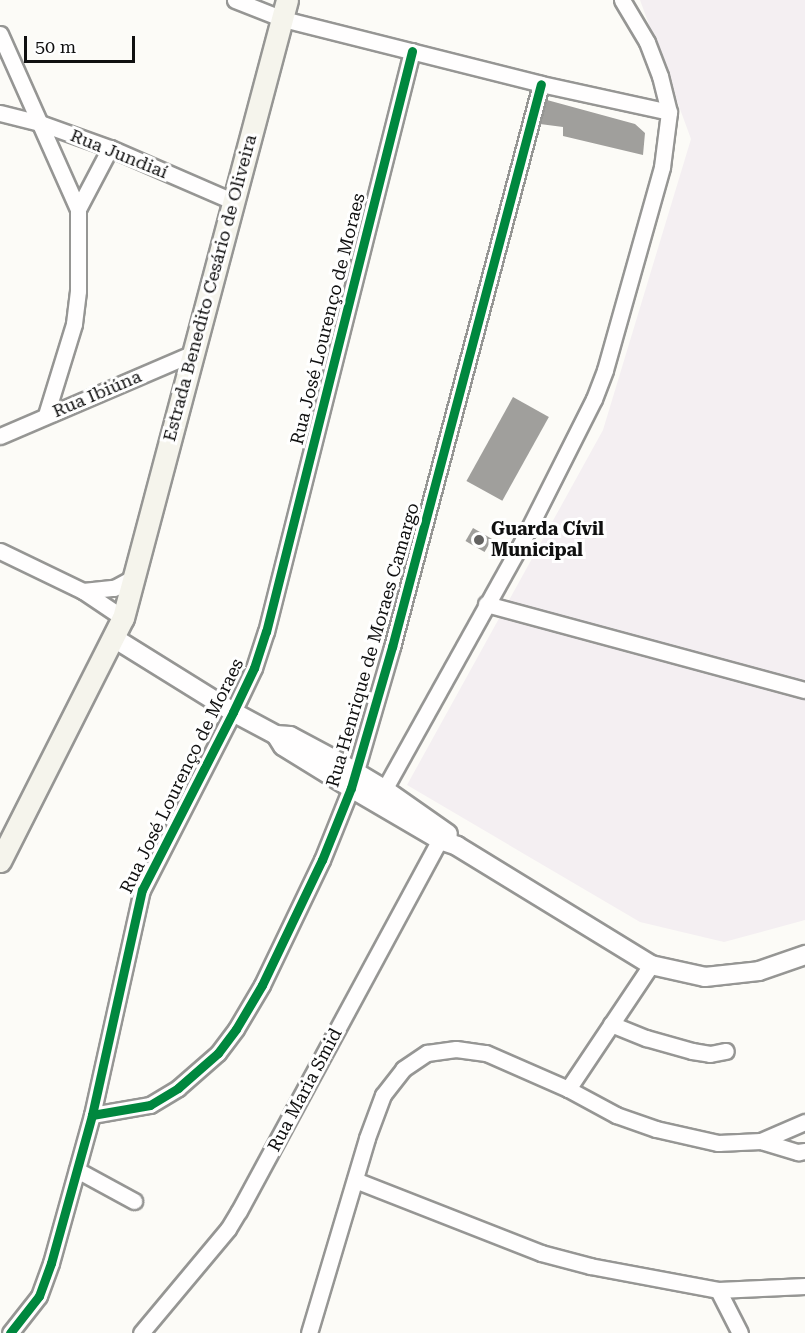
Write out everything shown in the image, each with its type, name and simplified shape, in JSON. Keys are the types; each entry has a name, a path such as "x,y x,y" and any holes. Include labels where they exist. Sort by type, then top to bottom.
{"main road":[{"name":"Estrada Benedito Cesário de Oliveira","path":"0,861 13,830 123,618 135,577 148,515 235,202 285,9"}],"street":[{"path":"235,0 285,9 412,51 541,84 669,112"},
{"path":"381,796 523,540 594,399 605,370 662,167 669,112 660,76 647,42 622,0"},
{"path":"0,34 78,209 78,291 74,324 46,415"},
{"name":"Rua José Lourenço de Moraes","path":"10,1333 39,1296 77,1170 92,1115 142,890 233,712 254,668 266,632 412,51"},
{"name":"Rua Henrique de Moraes Camargo","path":"92,1115 150,1105 178,1088 218,1053 236,1029 262,985 322,860 353,780 392,647 541,84"},
{"name":"Rua Jundiaí","path":"0,113 40,123 110,148 235,202"},
{"path":"78,209 110,148"},
{"name":"Rua Ibiúna","path":"0,436 194,353"},
{"path":"0,551 83,591 123,618"},
{"path":"83,591 114,588 135,577"},
{"path":"486,604 805,690"},
{"path":"114,638 233,712 276,735 283,746 381,796 651,965 705,977 759,971 805,955"},
{"name":"Rua Maria Smid","path":"141,1333 228,1229 447,839"},
{"path":"568,1089 651,965"},
{"path":"611,1024 646,1038 692,1051 710,1054 726,1051"},
{"path":"311,1333 355,1180 383,1095 404,1069 427,1053 456,1049 486,1053 568,1089 616,1114 656,1130 718,1143 761,1141 798,1152 805,1151"},
{"path":"761,1141 805,1122"},
{"path":"77,1170 134,1201"},
{"path":"355,1180 541,1253 633,1275 718,1290 805,1286"},
{"path":"718,1290 740,1333"}],"shaded area":[{"path":"640,0 805,0 805,920 724,942 640,922 407,785 603,430 691,139"}],"building":[{"path":"547,100 635,124 645,133 643,155 563,136 563,127 540,124"},
{"path":"513,397 549,417 502,501 466,481"},
{"name":"Guarda Cívil Municipal","path":"473,528 492,539 485,552 466,541"}],"cycle path":[{"path":"10,1333 39,1296 51,1263 92,1115 142,890 233,712 254,668 266,632 412,51"},
{"path":"92,1115 150,1105 178,1088 218,1053 236,1029 262,985 322,860 351,788 392,647 541,84"}],"place":[{"name":"Guarda Cívil Municipal","path":"479,540"}]}
